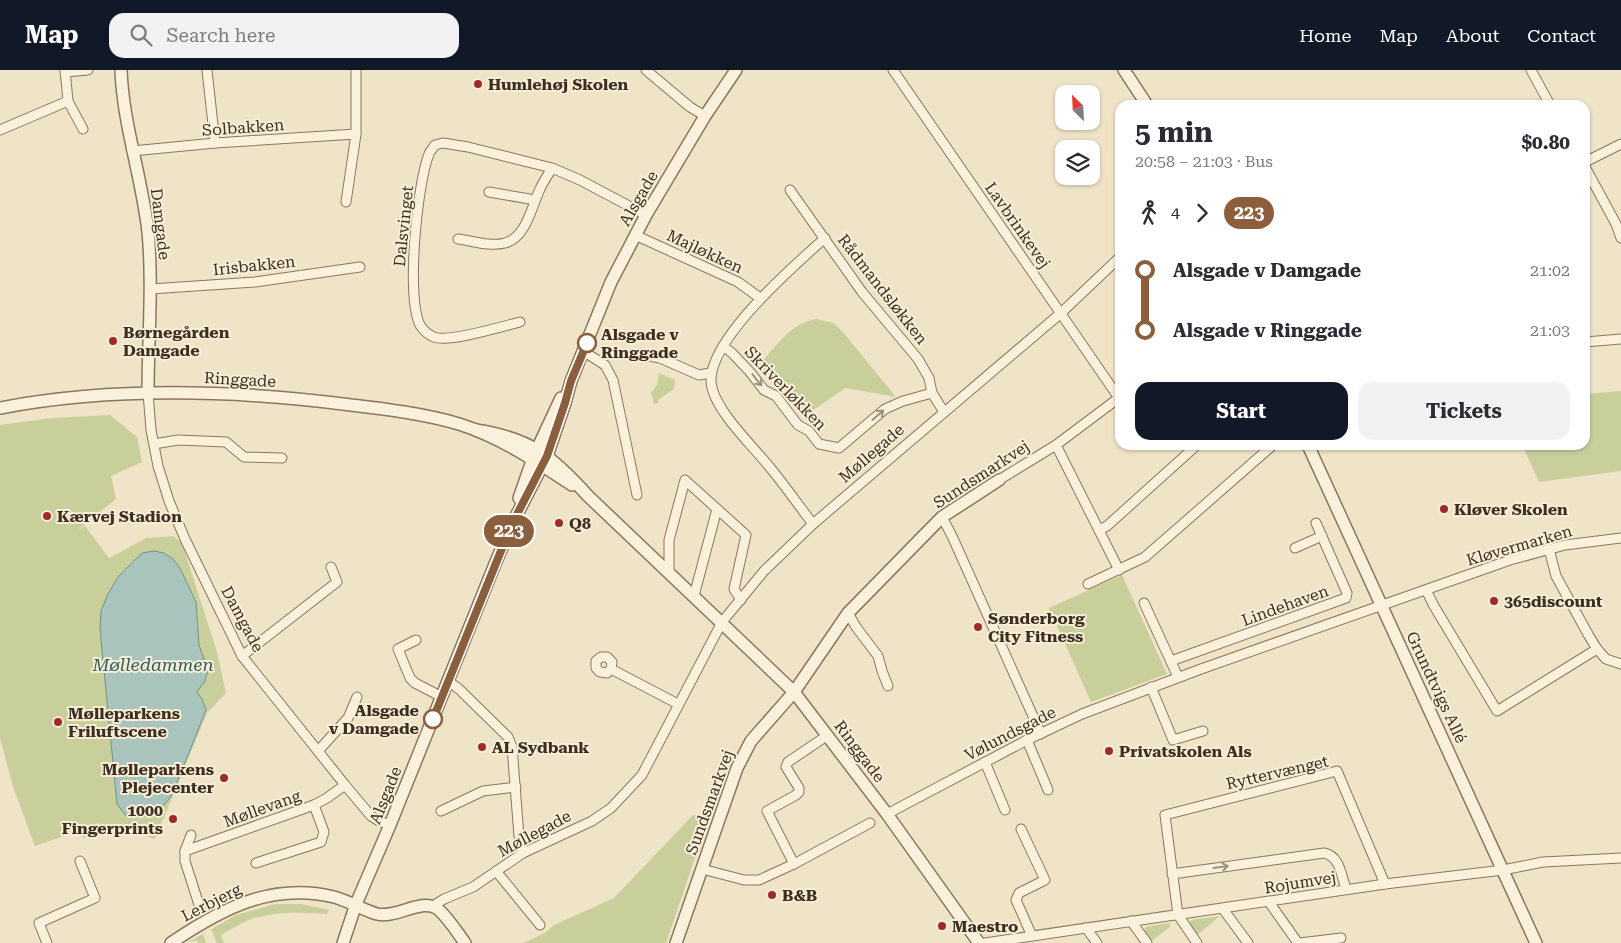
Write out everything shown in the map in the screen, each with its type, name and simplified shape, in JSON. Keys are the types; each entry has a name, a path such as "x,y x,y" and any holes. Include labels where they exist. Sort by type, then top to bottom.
{"street":[{"path":"83,129 68,101 65,71 88,70"},
{"name":"Damgade","path":"121,70 122,92 148,230 150,258 148,393 158,466 169,501 242,656 371,816 379,822 390,825"},
{"path":"207,70 215,143"},
{"path":"346,202 356,134 356,70"},
{"path":"646,70 690,107 705,116"},
{"name":"Alsgade","path":"343,943 356,904 540,457 556,407 571,381 611,282 646,215 705,116 736,70"},
{"name":"Lavbrinkevej","path":"893,70 1115,391"},
{"path":"1124,70 1143,100"},
{"path":"1531,70 1547,100"},
{"path":"0,130 68,101"},
{"name":"Solbakken","path":"132,151 215,143 356,134"},
{"path":"1590,160 1621,144"},
{"name":"Dalsvinget","path":"520,322 450,338 436,338 426,333 420,324 413,271 415,234 424,171 429,153 435,145 468,147 552,168 580,180 646,215"},
{"path":"458,239 495,244 506,243 514,239 525,223 552,168"},
{"path":"1590,176 1616,224 1621,238"},
{"name":"Rådmandsløkken","path":"790,190 862,292 918,359 929,378 932,393 944,412"},
{"path":"489,192 535,200"},
{"name":"Majløkken","path":"635,234 738,282 760,298"},
{"path":"813,524 774,472 721,408 711,386 710,373 714,360 723,346 760,298 825,238"},
{"name":"Møllegade","path":"356,904 376,914 385,915 394,915 421,906 433,906 444,899 473,887 523,853 592,821 616,803 642,775 722,622 770,566 813,524 1061,313 1115,262"},
{"name":"Irisbakken","path":"150,288 255,282 360,267"},
{"path":"1590,342 1621,339"},
{"name":"Skriverløkken","path":"723,346 750,372 764,390 776,396 798,425 809,431 819,444 839,448 885,409 903,401 932,393"},
{"path":"583,351 605,365 613,380 637,496"},
{"path":"644,355 660,358 699,375 710,373"},
{"name":"Ringgade","path":"0,408 75,398 148,393 213,393 299,398 401,412 501,434 540,457 588,496 794,692 887,814 979,943"},
{"name":"Sundsmarkvej","path":"676,943 737,768 744,753 751,741 794,692 848,613 942,518 1056,445 1115,402"},
{"path":"154,444 178,440 226,442 244,457 282,458"},
{"path":"1056,445 1119,570"},
{"path":"1099,530 1107,526 1191,450"},
{"path":"1088,584 1145,557 1267,450"},
{"name":"Grundtvigs Allé","path":"1310,450 1536,943"},
{"path":"669,572 669,540 685,480 746,535 734,589 741,600"},
{"path":"694,596 717,509"},
{"path":"942,518 952,536 1041,734"},
{"name":"Lindehaven","path":"1171,662 1346,598 1347,593 1316,523"},
{"path":"1295,548 1322,536"},
{"name":"Kløvermarken","path":"1382,605 1510,560 1548,549 1621,538"},
{"path":"1548,549 1556,576 1597,649 1606,659 1621,664"},
{"path":"242,656 337,582 331,568"},
{"path":"1426,590 1497,711 1597,649"},
{"path":"1144,604 1178,677"},
{"name":"Vølundsgade","path":"887,814 1027,740 1082,714 1178,677 1382,605"},
{"path":"848,613 878,656 888,686"},
{"path":"416,640 398,649 410,678 415,683 442,697"},
{"path":"611,669 678,704"},
{"path":"448,681 459,689 508,737 514,754 519,836 523,853"},
{"path":"1151,687 1173,740 1203,731"},
{"path":"318,751 348,718 357,697"},
{"path":"794,864 767,811 799,792 799,788 786,767 788,762 828,735"},
{"path":"1027,740 1048,790"},
{"path":"985,762 1005,810"},
{"name":"Ryttervænget","path":"1178,915 1165,814 1337,771 1385,884"},
{"name":"Møllevang","path":"186,851 314,805 328,798 345,785"},
{"path":"441,811 483,791 516,787"},
{"path":"256,863 321,842 324,832 314,805"},
{"path":"702,869 744,880 759,880 794,864 870,823"},
{"path":"1021,829 1045,880 1019,893 1016,900 1034,935 1042,943"},
{"path":"191,835 185,861 202,911"},
{"path":"1172,874 1324,853 1331,854 1337,860 1346,889"},
{"name":"Rojumvej","path":"985,943 1223,909 1346,889 1503,870 1543,862 1621,858"},
{"path":"47,943 39,923 95,898 80,861"},
{"path":"496,871 540,925"},
{"name":"Lerbjerg","path":"171,943 222,912 253,899 269,895 286,893 319,894 356,904"},
{"path":"1269,902 1299,943 1341,938"},
{"path":"433,906 465,943"},
{"path":"1223,909 1248,943"},
{"path":"1178,915 1197,943"},
{"path":"1131,921 1147,943"},
{"path":"1086,928 1096,943"}],"green space":[{"path":"817,319 833,323 843,332 896,397 846,388 807,414 802,406 796,405 781,385 774,385 760,364 792,330 808,321"},
{"path":"659,373 675,380 674,389 658,400 658,403 654,404 651,393 657,385"},
{"path":"1621,391 1621,471 1539,482 1524,450 1590,450 1590,394"},
{"path":"110,415 137,437 142,462 111,476 116,499 78,530 85,526 109,558 146,538 173,536 182,543 217,652 226,693 207,713 155,839 119,828 83,838 79,831 35,846 13,787 0,738 0,425 52,418"},
{"path":"1122,575 1167,674 1091,702 1049,608"},
{"path":"693,815 709,817 666,943 523,943 545,933 554,925 614,898"},
{"path":"275,904 302,904 329,910 327,914 287,913 258,917 242,923 221,935 224,943 217,943 211,929 236,915"},
{"path":"1220,916 1196,936 1188,925 1191,920"},
{"path":"1169,923 1170,927 1150,942 1143,932 1146,927"},
{"path":"206,932 203,934 206,943 198,943 197,940 187,943"}],"water":[{"name":"Mølledammen","path":"154,551 164,553 173,559 180,568 196,602 199,645 208,670 205,681 197,692 206,710 172,795 153,814 142,817 127,817 117,804 100,629 101,611 118,577 142,553"}],"bus line":[{"name":"223","path":"433,719 511,526 547,456 571,381 587,343"}],"place":[{"name":"Humlehøj Skolen","path":"478,84"},
{"name":"Børnegården Damgade","path":"113,341"},
{"name":"Alsgade v Ringgade","path":"587,343"},
{"name":"Kløver Skolen","path":"1444,509"},
{"name":"Kærvej Stadion","path":"47,516"},
{"name":"Q8","path":"559,523"},
{"name":"365discount","path":"1494,601"},
{"name":"Sønderborg City Fitness","path":"978,627"},
{"name":"Alsgade v Damgade","path":"433,719"},
{"name":"Mølleparkens Friluftscene","path":"58,722"},
{"name":"AL Sydbank","path":"482,747"},
{"name":"Privatskolen Als","path":"1109,751"},
{"name":"Mølleparkens Plejecenter","path":"224,778"},
{"name":"1000 Fingerprints","path":"173,819"},
{"name":"B&B","path":"772,895"},
{"name":"Maestro","path":"942,926"}]}
